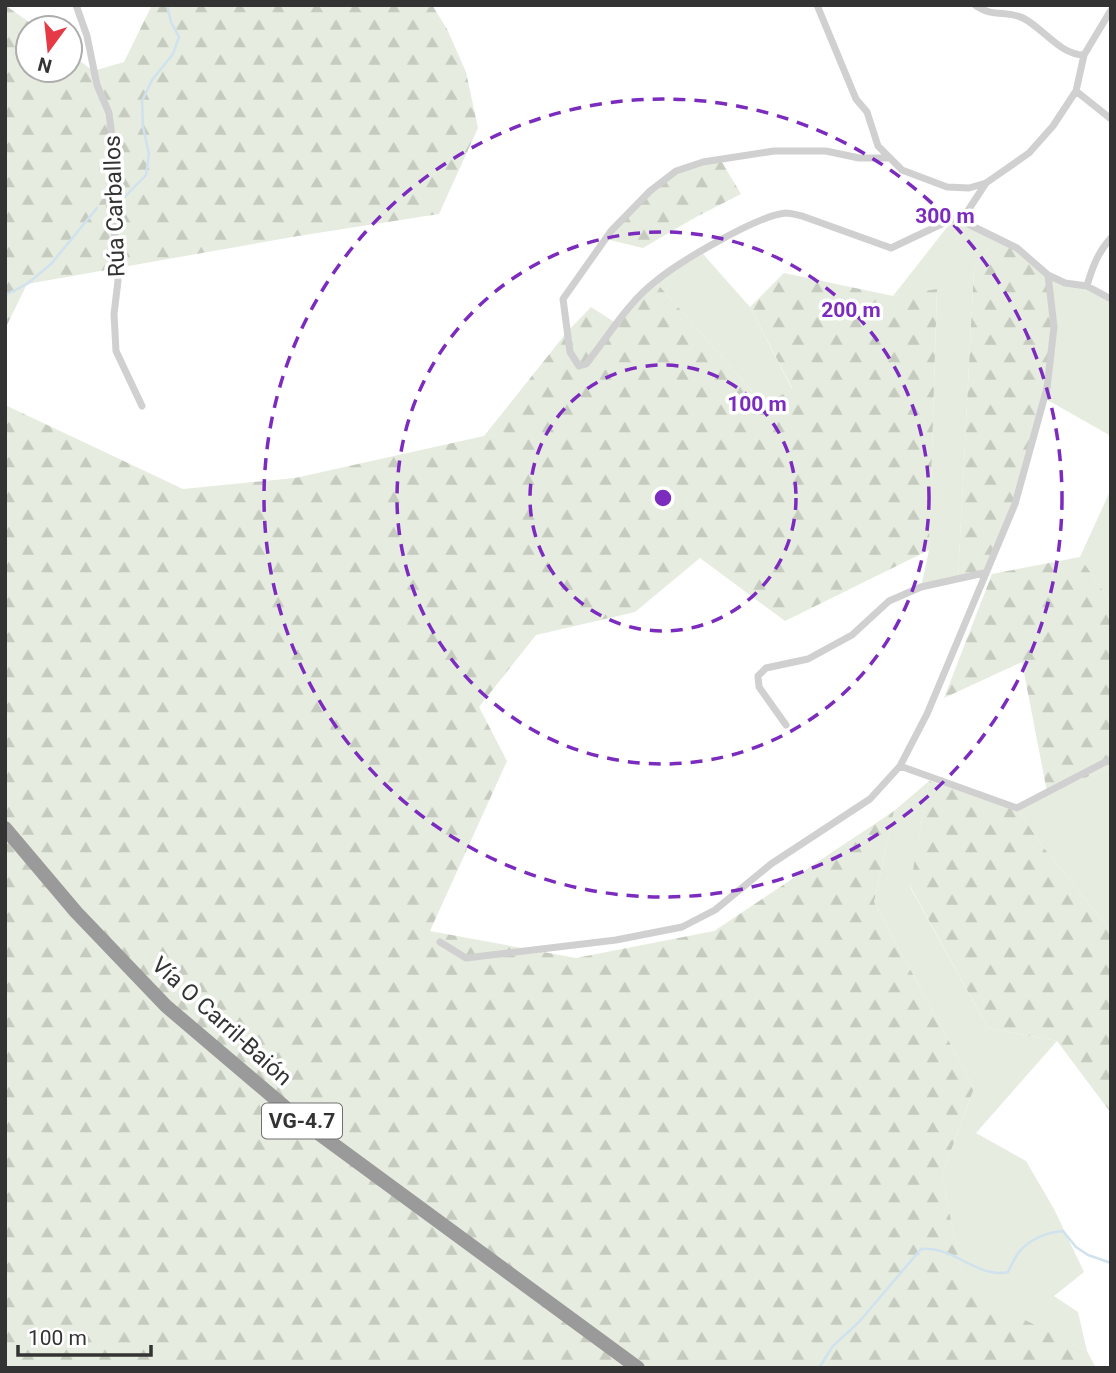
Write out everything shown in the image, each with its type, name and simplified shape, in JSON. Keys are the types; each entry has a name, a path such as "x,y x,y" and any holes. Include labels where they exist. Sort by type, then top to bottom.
{"highway":[{"name":"Vía O Carril-Baión","path":"5,828 76,912 166,1006 299,1119 638,1368"}],"street":[{"name":"Rúa Carballos","path":"76,5 87,36 97,85 109,113 113,145 109,202 116,242 118,281 114,314 116,351 142,406"},
{"path":"817,5 856,99 867,113 878,146 902,170 947,187 969,188 986,183 1029,153 1053,126 1076,91 1084,55 1111,10"},
{"path":"975,5 990,14 1021,17 1066,50 1084,55"},
{"path":"1076,91 1111,119"},
{"path":"889,158 859,159 826,151 774,151 703,162 676,171 650,191 611,231 563,299 570,352 579,366 586,364 612,327 655,281 727,236 764,219 786,213 802,216 891,247 967,212"},
{"path":"986,183 967,212 966,223 1017,248 1048,275 1065,283 1087,286 1111,299"},
{"path":"1087,286 1092,267 1111,238"},
{"path":"440,942 466,958 616,940 682,927 715,910 771,864 870,799 900,765 927,714 1015,504 1047,388 1054,327 1048,275"},
{"path":"786,725 759,687 758,676 766,668 808,659 852,635 890,601 921,587 984,573"},
{"path":"900,765 1017,808 1111,759"}],"green space":[{"path":"5,5 18,14 14,14 14,84 84,84 84,64 93,71 124,62 152,5 432,5 447,29 466,72 478,128 439,214 27,284 5,329"},
{"path":"720,159 741,194 643,248 610,240 621,219 658,186 693,165"},
{"path":"955,217 997,238 974,267 958,578 921,587 929,550 937,290 893,296"},
{"path":"997,238 1017,248 1048,275 1054,327 1044,398 1015,504 984,573 958,578 974,267"},
{"path":"703,254 750,307 792,389 765,406 655,281"},
{"path":"784,273 893,296 937,289 929,550 785,621 700,558 635,612 536,635 479,707 507,761 430,931 576,958 714,931 894,811 874,902 974,1088 942,1175 965,1290 1087,1351 1096,1368 5,1368 5,405 183,489 295,478 484,436 567,332 591,307 616,323 655,281 765,406 792,388 750,307"},
{"path":"1048,275 1087,286 1111,299 1111,436 1044,398"},
{"path":"1111,489 1111,603 1080,557"},
{"path":"1080,557 1111,603 1111,768 1047,792 1022,662 944,698 992,574"},
{"path":"1111,768 1111,931 1040,843 1017,808 1047,792"},
{"path":"929,781 910,887 988,1028 1057,1041 976,1133 1026,1161 1054,1209 1084,1272 1054,1296 1078,1312 1087,1351 965,1291 942,1175 974,1088 874,902 894,811"},
{"path":"929,781 1017,808 1040,843 1111,931 1111,1113 1057,1041 988,1028 910,886"}],"waterway":[{"path":"115,207 146,175 149,154 143,127 142,101 152,80 173,54 179,37 171,22 167,5"},
{"path":"5,295 27,284 51,264 97,208"},
{"path":"819,1368 833,1346 859,1322 921,1249 944,1252 986,1271 1008,1272 1018,1253 1029,1243 1045,1235 1063,1231 1076,1247 1088,1255 1111,1263"}]}
